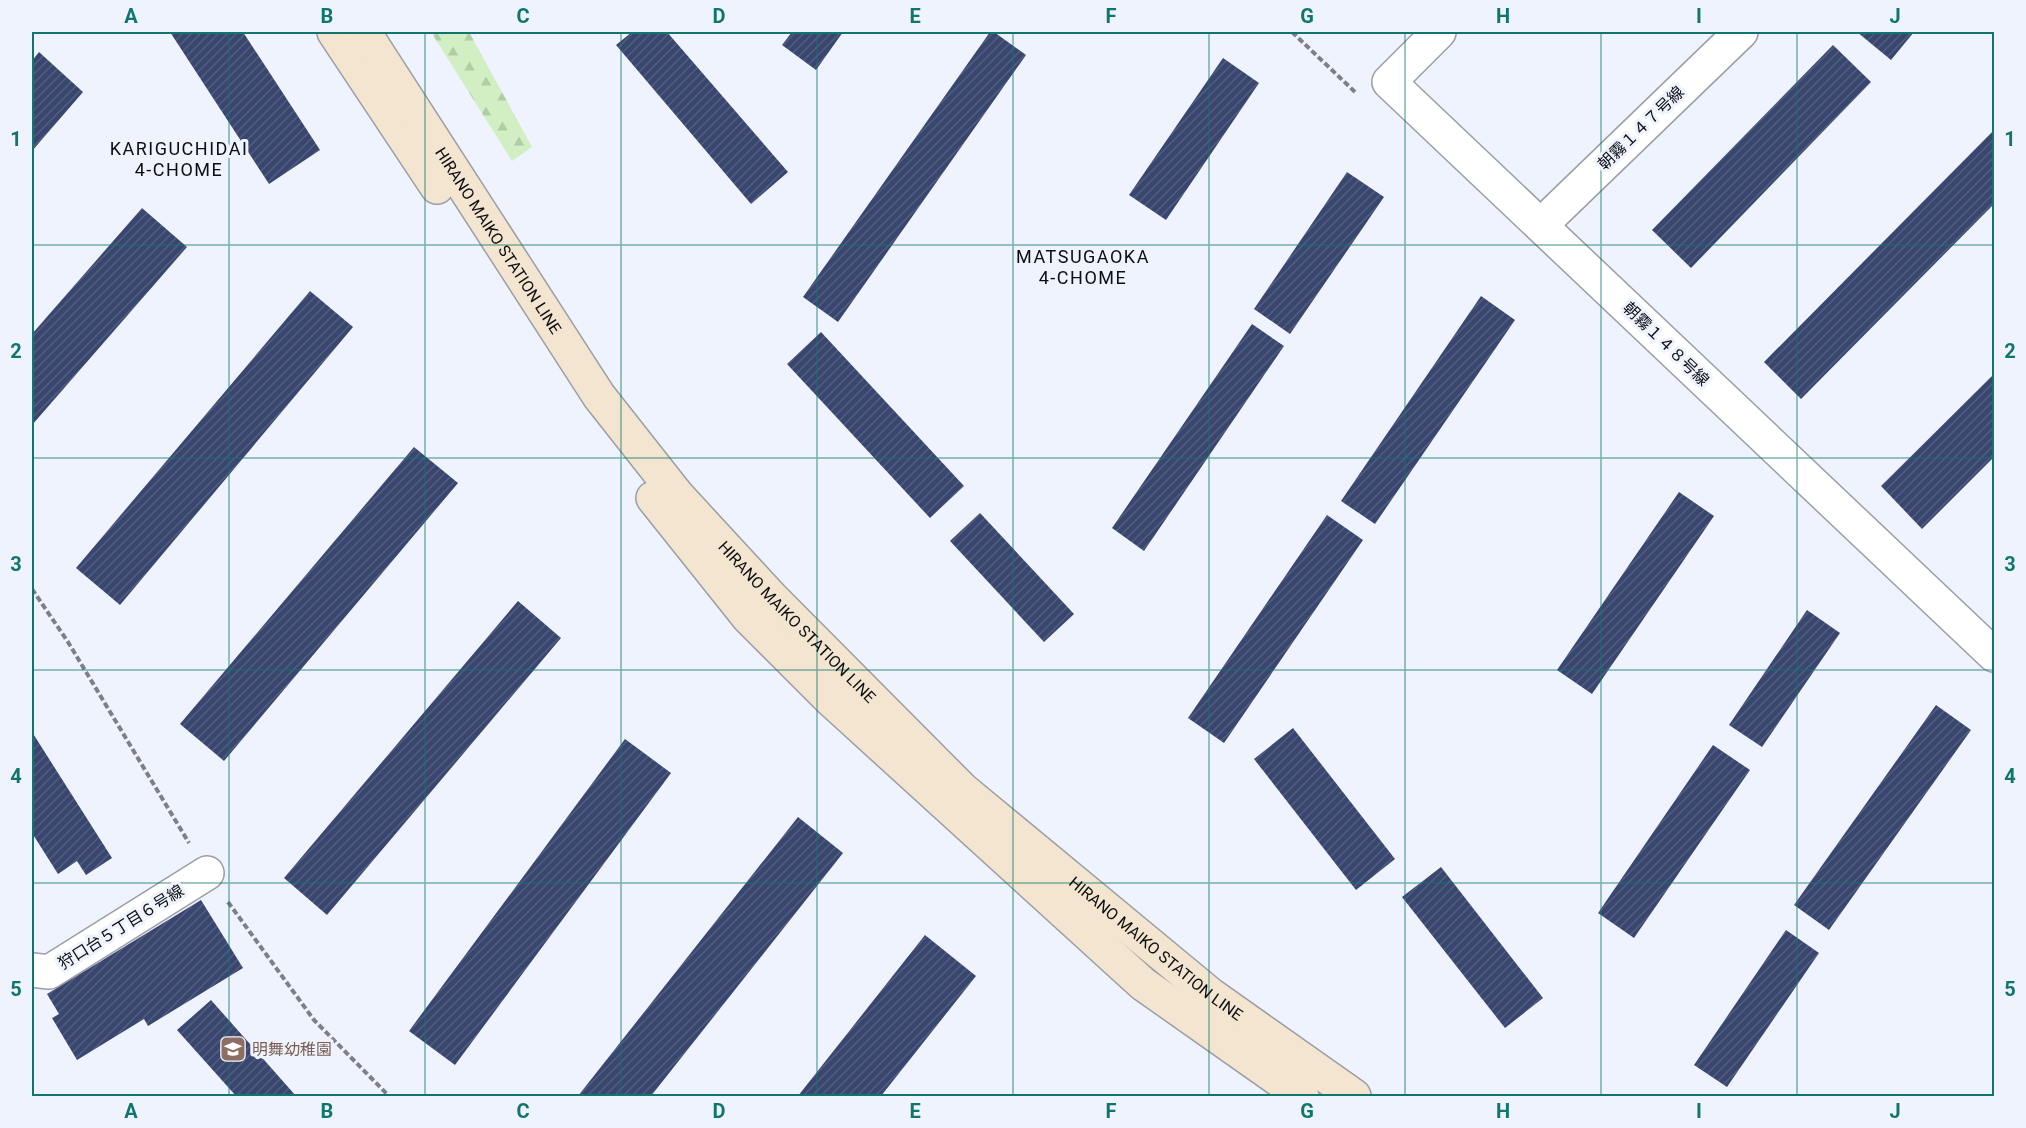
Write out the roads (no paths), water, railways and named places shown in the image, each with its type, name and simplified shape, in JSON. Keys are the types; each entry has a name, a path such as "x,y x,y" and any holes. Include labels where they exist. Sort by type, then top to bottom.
{"main road":[{"name":"HIRANO MAIKO STATION LINE","path":"334,32 585,411 748,617 831,700 1143,984 1302,1096"},
{"name":"HIRANO MAIKO STATION LINE","path":"364,32 599,396 677,495 772,598 962,789 1211,995 1354,1096"}],"street":[{"name":"朝霧１４８号線","path":"1439,32 1389,82 1995,655"},
{"name":"朝霧１４７号線","path":"1541,225 1742,32"},
{"name":"狩口台５丁目６号線","path":"32,970 50,972 207,873"}],"place":[{"name":"明舞幼稚園","path":"233,1049"}],"district":[{"name":"KARIGUCHIDAI 4-CHOME","path":"179,158"},
{"name":"MATSUGAOKA 4-CHOME","path":"1083,266"}]}
